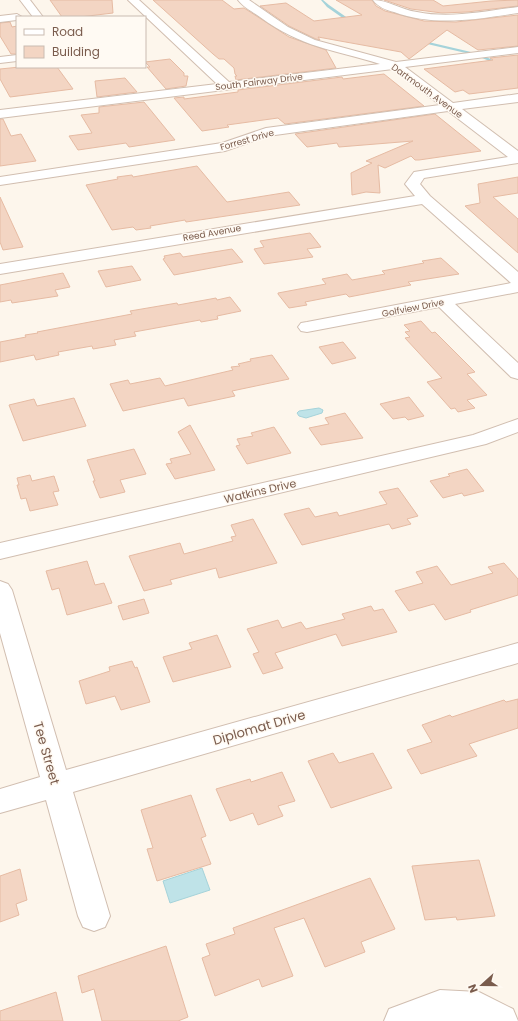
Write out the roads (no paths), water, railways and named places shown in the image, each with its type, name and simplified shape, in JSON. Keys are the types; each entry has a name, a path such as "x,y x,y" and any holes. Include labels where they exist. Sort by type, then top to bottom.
{"street":[{"path":"26,0 37,16"},
{"path":"132,0 146,16"},
{"name":"Dartmouth Avenue","path":"243,0 284,31 312,43 383,60 395,65 518,158"},
{"path":"378,0 394,9 437,19 518,10"},
{"path":"0,19 16,17"},
{"path":"150,21 226,86"},
{"name":"South Fairway Drive","path":"0,114 518,50"},
{"path":"0,60 16,58"},
{"name":"Forrest Drive","path":"0,181 225,147 266,132 518,98"},
{"name":"Dartmouth Avenue","path":"518,158 419,175 412,184 424,199 518,281"},
{"name":"Reed Avenue","path":"0,269 424,199"},
{"name":"Golfview Drive","path":"307,327 518,287"},
{"path":"443,302 518,374"},
{"name":"Watkins Drive","path":"0,551 479,440 518,425"},
{"name":"Tee Street","path":"0,590 94,916"},
{"name":"Diplomat Drive","path":"0,801 518,653"},
{"path":"401,1021 440,1007 480,1009 501,1021"}],"water":[{"path":"319,408 323,410 322,413 306,418 299,416 297,413 299,411"},
{"path":"202,868 210,890 170,903 163,881"}],"waterway":[{"path":"322,0 348,20"},
{"path":"424,42 470,53"},
{"path":"483,57 498,63"}]}
